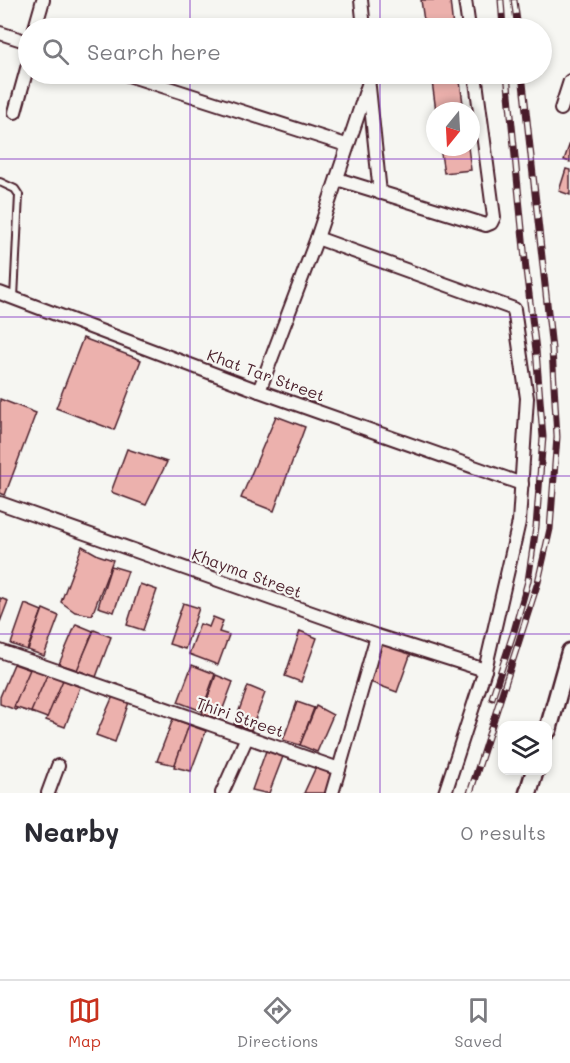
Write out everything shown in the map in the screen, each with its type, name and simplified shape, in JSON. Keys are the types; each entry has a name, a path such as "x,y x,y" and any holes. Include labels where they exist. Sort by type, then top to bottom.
{"main road":[{"path":"551,721 570,652"},
{"path":"528,793 534,775"}],"street":[{"path":"38,18 43,0"},
{"path":"361,0 363,18"},
{"path":"465,0 468,18"},
{"path":"0,33 18,39"},
{"path":"561,109 570,81"},
{"path":"15,112 23,84"},
{"path":"156,84 346,145"},
{"path":"259,391 317,238 366,84"},
{"path":"369,84 381,193"},
{"path":"337,178 486,225 491,223 494,217 476,84"},
{"path":"317,238 514,309 528,399 519,522 485,670 445,793"},
{"name":"Khat Tar Street","path":"0,293 259,391 522,484"},
{"name":"Khayma Street","path":"0,502 377,636 485,670"},
{"path":"332,793 377,636"},
{"name":"Thiri Street","path":"0,651 339,769"},
{"path":"222,793 247,737"},
{"path":"48,793 58,766"}],"lane":[{"path":"0,182 15,189 19,195 14,298"}],"building":[{"path":"421,0 450,0 452,18 424,18"},
{"path":"432,84 460,84 463,102 435,102"},
{"path":"570,143 570,162 564,160"},
{"path":"441,156 469,156 471,170 444,173"},
{"path":"566,169 570,170 570,195 559,191"},
{"path":"83,338 141,360 114,430 56,408"},
{"path":"0,399 36,413 5,495 0,493"},
{"path":"276,416 305,427 274,511 241,498"},
{"path":"127,449 167,462 146,505 111,492"},
{"path":"82,546 113,560 92,615 75,612 61,602"},
{"path":"111,566 128,571 114,612 98,607"},
{"path":"140,584 157,590 143,630 127,625"},
{"path":"0,598 8,601 0,622"},
{"path":"183,603 199,608 185,649 169,644"},
{"path":"25,604 42,611 27,650 11,644"},
{"path":"43,609 59,616 44,656 28,650"},
{"path":"213,617 223,621 219,632 229,635 218,665 189,654 200,624 209,627"},
{"path":"76,624 93,631 78,670 59,664"},
{"path":"94,630 111,637 96,677 77,670"},
{"path":"300,631 317,638 301,682 285,676"},
{"path":"382,644 411,653 397,692 370,682"},
{"path":"14,664 31,670 16,710 0,704 0,697"},
{"path":"192,665 215,674 202,711 178,702"},
{"path":"31,667 48,674 33,713 14,707"},
{"path":"48,673 65,679 50,719 31,712"},
{"path":"216,675 233,682 219,719 202,714"},
{"path":"63,680 80,687 65,727 46,720"},
{"path":"248,686 265,693 251,730 234,724"},
{"path":"113,696 129,702 115,742 96,735"},
{"path":"297,702 314,708 300,745 283,740"},
{"path":"316,706 333,715 317,752 300,745"},
{"path":"173,719 190,725 175,765 157,761"},
{"path":"189,725 206,731 191,771 174,767"},
{"path":"267,748 284,754 269,793 265,793 252,790"},
{"path":"316,767 335,774 328,793 304,793"}],"railway":[{"path":"501,0 502,18"},
{"path":"514,0 517,18"},
{"path":"492,698 528,581 536,527 543,437 508,84"},
{"path":"470,793 538,582 550,529 557,437 552,349 523,84"}]}
